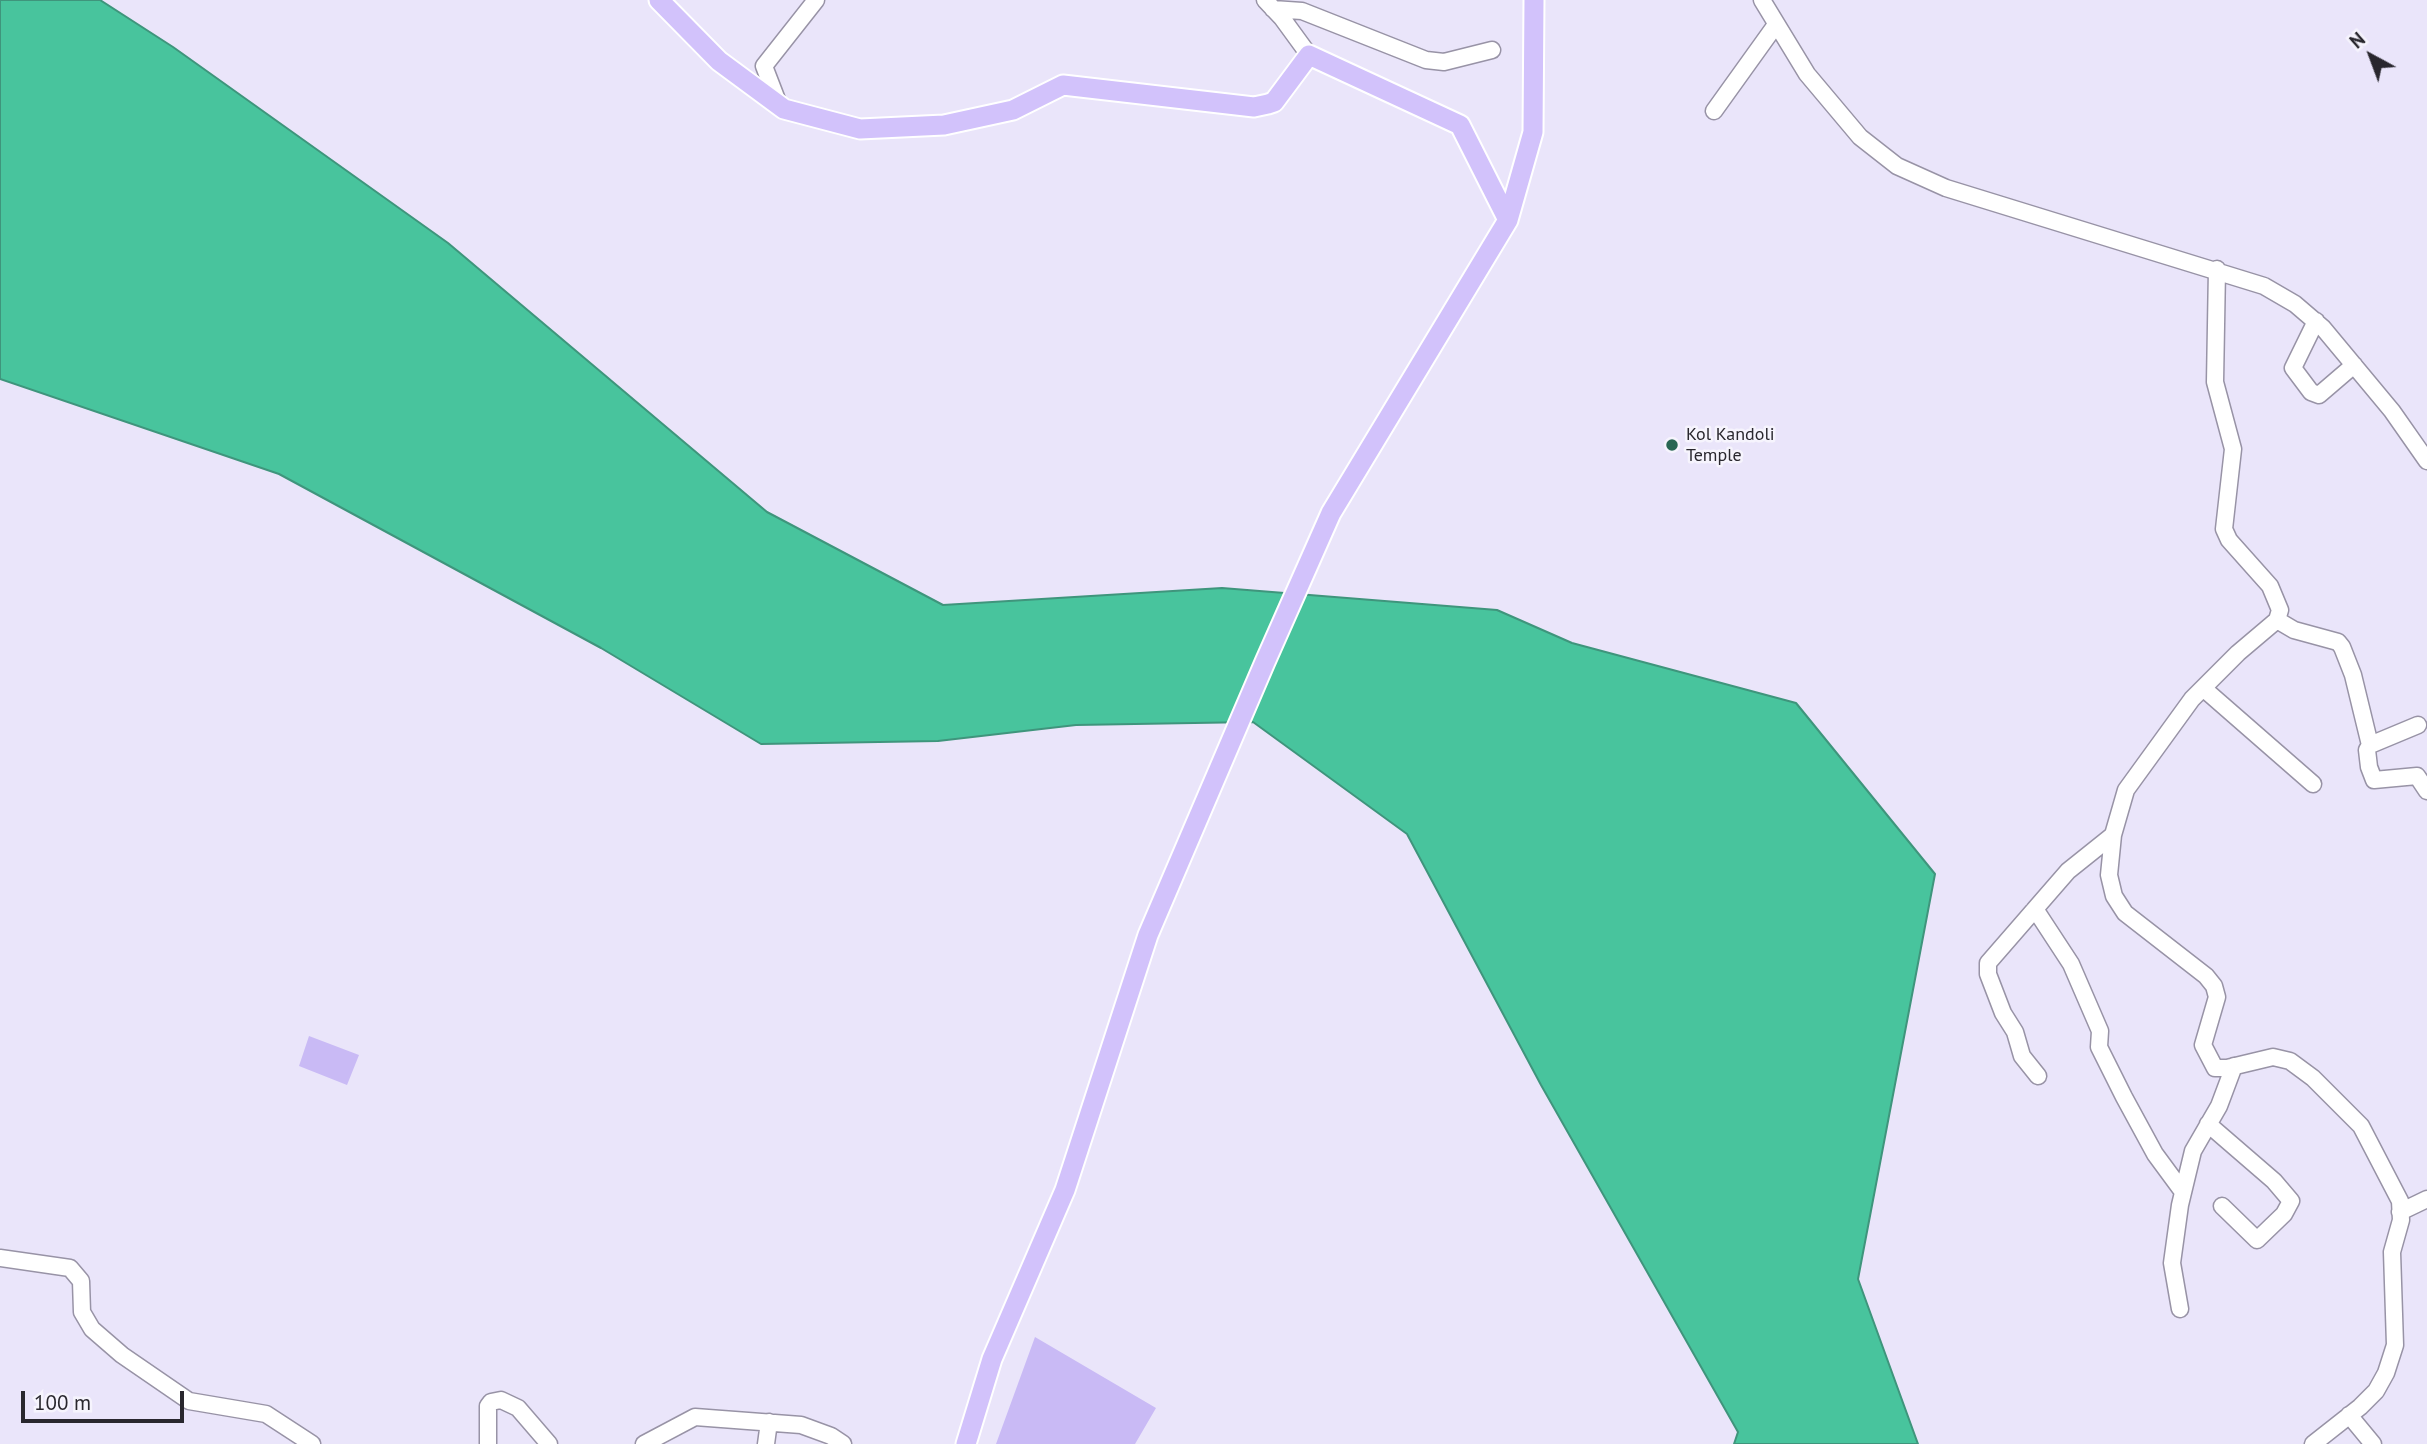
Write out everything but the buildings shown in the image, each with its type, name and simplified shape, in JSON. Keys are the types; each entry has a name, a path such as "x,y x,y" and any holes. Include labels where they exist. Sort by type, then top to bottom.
{"main road":[{"path":"659,0 719,61 779,105 814,119 860,129 944,125 1013,110 1063,86 1254,107 1274,102 1309,54 1460,125 1508,220"},
{"path":"966,1444 992,1359 1065,1190 1148,935 1220,763 1331,513 1508,220 1533,132 1534,0"}],"street":[{"path":"779,105 764,66 816,0"},
{"path":"1762,0 1775,26 1807,74 1860,137 1897,166 1946,188 2217,269 2264,286 2316,321 2354,365 2427,460"},
{"path":"1269,4 1302,11 1426,60 1444,62 1492,50"},
{"path":"1269,4 1309,54"},
{"path":"1714,111 1775,26"},
{"path":"2217,269 2215,382 2233,449 2224,529 2228,540 2270,586 2280,610 2277,620 2203,688 2126,790 2113,835 2109,875 2114,896 2125,914 2206,976 2214,986 2217,997 2203,1045 2216,1068 2273,1057 2290,1061 2313,1078 2361,1126 2400,1201 2392,1252 2395,1345 2386,1373 2376,1391 2313,1444"},
{"path":"2316,321 2293,368 2311,393 2319,395 2354,365"},
{"path":"2277,620 2294,630 2329,639 2343,647 2353,675 2370,745 2367,751 2374,780 2417,776 2427,792"},
{"path":"2203,688 2313,784"},
{"path":"2370,745 2418,726"},
{"path":"2038,1076 2022,1056 2015,1032 2003,1013 1993,987 1988,963 2084,855 2113,835"},
{"path":"2035,909 2071,964 2100,1031 2099,1047 2119,1087 2155,1154 2183,1192"},
{"path":"2180,1309 2172,1263 2183,1192 2193,1151 2229,1085 2234,1066"},
{"path":"2208,1124 2274,1181 2291,1201 2284,1214 2257,1240 2222,1206"},
{"path":"2400,1212 2427,1199"},
{"path":"0,1258 69,1268 80,1281 82,1311 87,1320 122,1355 188,1401 266,1414 312,1444"},
{"path":"488,1444 488,1406 491,1402 500,1401 518,1408 549,1444"},
{"path":"2349,1415 2373,1444"},
{"path":"644,1444 695,1417 802,1425 831,1436 843,1444"},
{"path":"766,1444 769,1422"}],"shaded area":[{"path":"0,0 100,0 173,47 448,243 767,512 943,605 1222,588 1497,610 1572,643 1796,703 1935,874 1858,1279 1918,1444 1734,1444 1738,1432 1541,1085 1407,834 1253,722 1076,725 938,741 761,744 601,648 279,474 0,379"},
{"path":"309,1036 359,1055 347,1085 299,1066"},
{"path":"1035,1337 1156,1408 1135,1444 996,1444"}],"place":[{"name":"Kol Kandoli Temple","path":"1672,445"}]}
